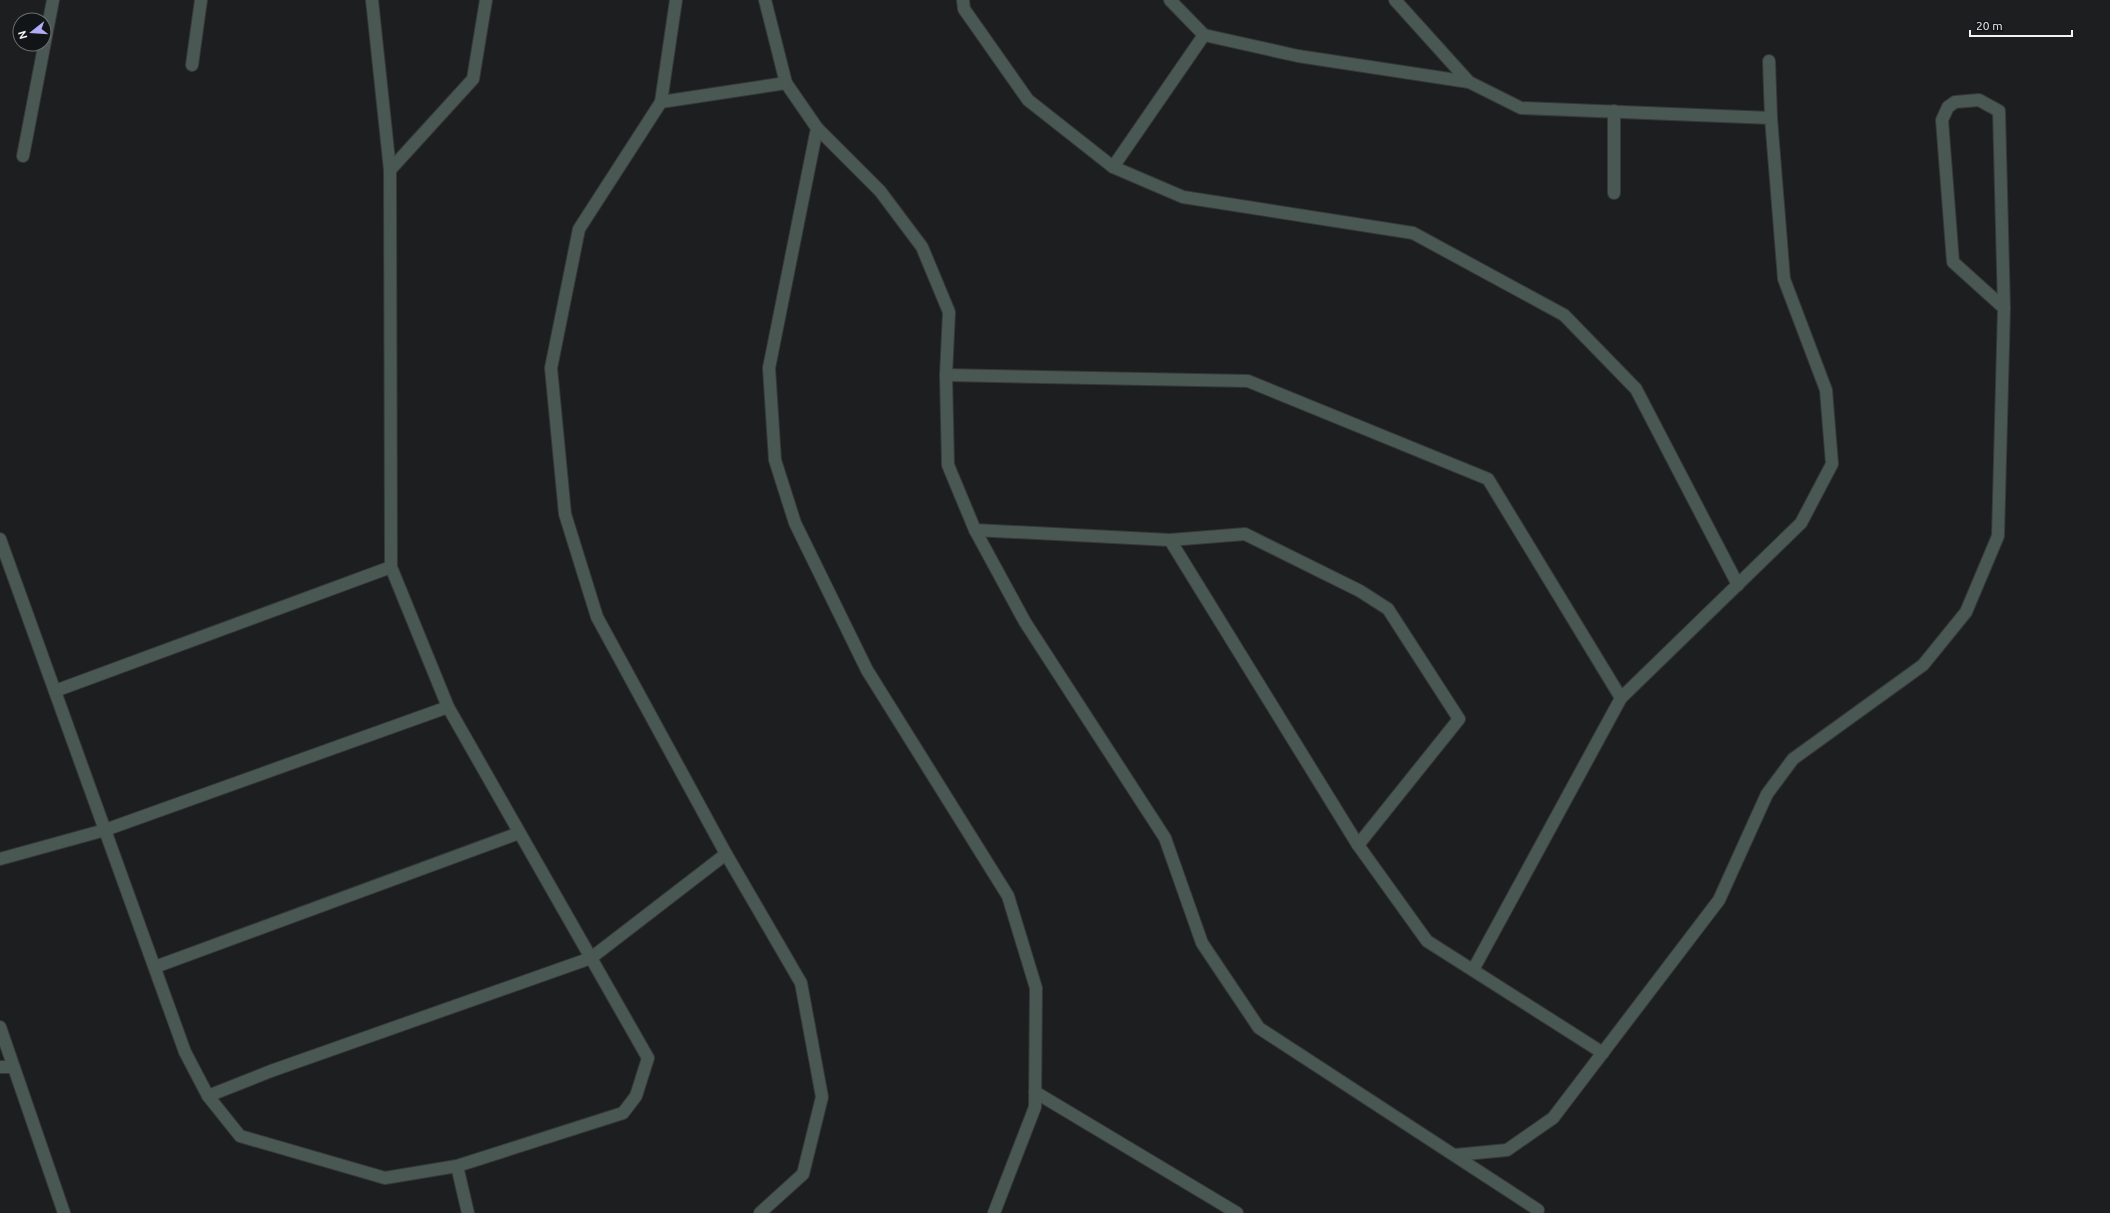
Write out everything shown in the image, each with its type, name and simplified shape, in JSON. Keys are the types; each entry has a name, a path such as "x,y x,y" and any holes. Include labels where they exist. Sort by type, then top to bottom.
{"street":[{"path":"23,156 53,0"},
{"path":"192,65 201,0"},
{"path":"0,540 185,1052 208,1096 240,1136 385,1178 457,1166 623,1113 636,1096 648,1058 448,707 391,567 390,170 372,0"},
{"path":"390,170 473,80 486,0"},
{"path":"676,0 661,102 580,228 551,368 565,514 597,617 726,854 801,984 822,1097 803,1174 760,1213"},
{"path":"765,0 786,83 816,128 880,191 922,246 949,312 946,375 948,465 975,530 1025,622 1165,838 1202,943 1259,1028 1538,1210"},
{"path":"963,0 964,9 1028,100 1113,167 1183,198 1413,233 1564,315 1636,390 1738,585"},
{"path":"1170,0 1204,35 1298,56 1469,82 1520,108 1771,118"},
{"path":"1395,0 1469,82"},
{"path":"1113,167 1204,35"},
{"path":"1473,970 1621,698 1801,523 1832,464 1826,390 1784,279 1771,118 1769,61"},
{"path":"661,102 786,83"},
{"path":"1455,1155 1507,1150 1553,1118 1719,900 1767,794 1794,759 1923,665 1966,612 1998,536 2004,308 1999,111 1979,100 1955,102 1948,107 1942,120 1953,262 2004,308"},
{"path":"1614,112 1614,193"},
{"path":"816,128 769,368 775,460 795,523 867,670 1008,896 1036,988 1035,1107 994,1213"},
{"path":"946,375 1248,381 1488,479 1621,698"},
{"path":"975,530 1170,540 1245,534 1360,591 1388,608 1459,719 1358,845"},
{"path":"1170,540 1358,845 1427,941 1603,1053"},
{"path":"55,691 391,567"},
{"path":"0,859 105,830 448,707"},
{"path":"155,967 519,832"},
{"path":"208,1096 279,1068 591,958 726,854"},
{"path":"0,1027 64,1213"},
{"path":"0,1067 14,1067"},
{"path":"1035,1092 1237,1213"},
{"path":"457,1166 468,1213"}]}
